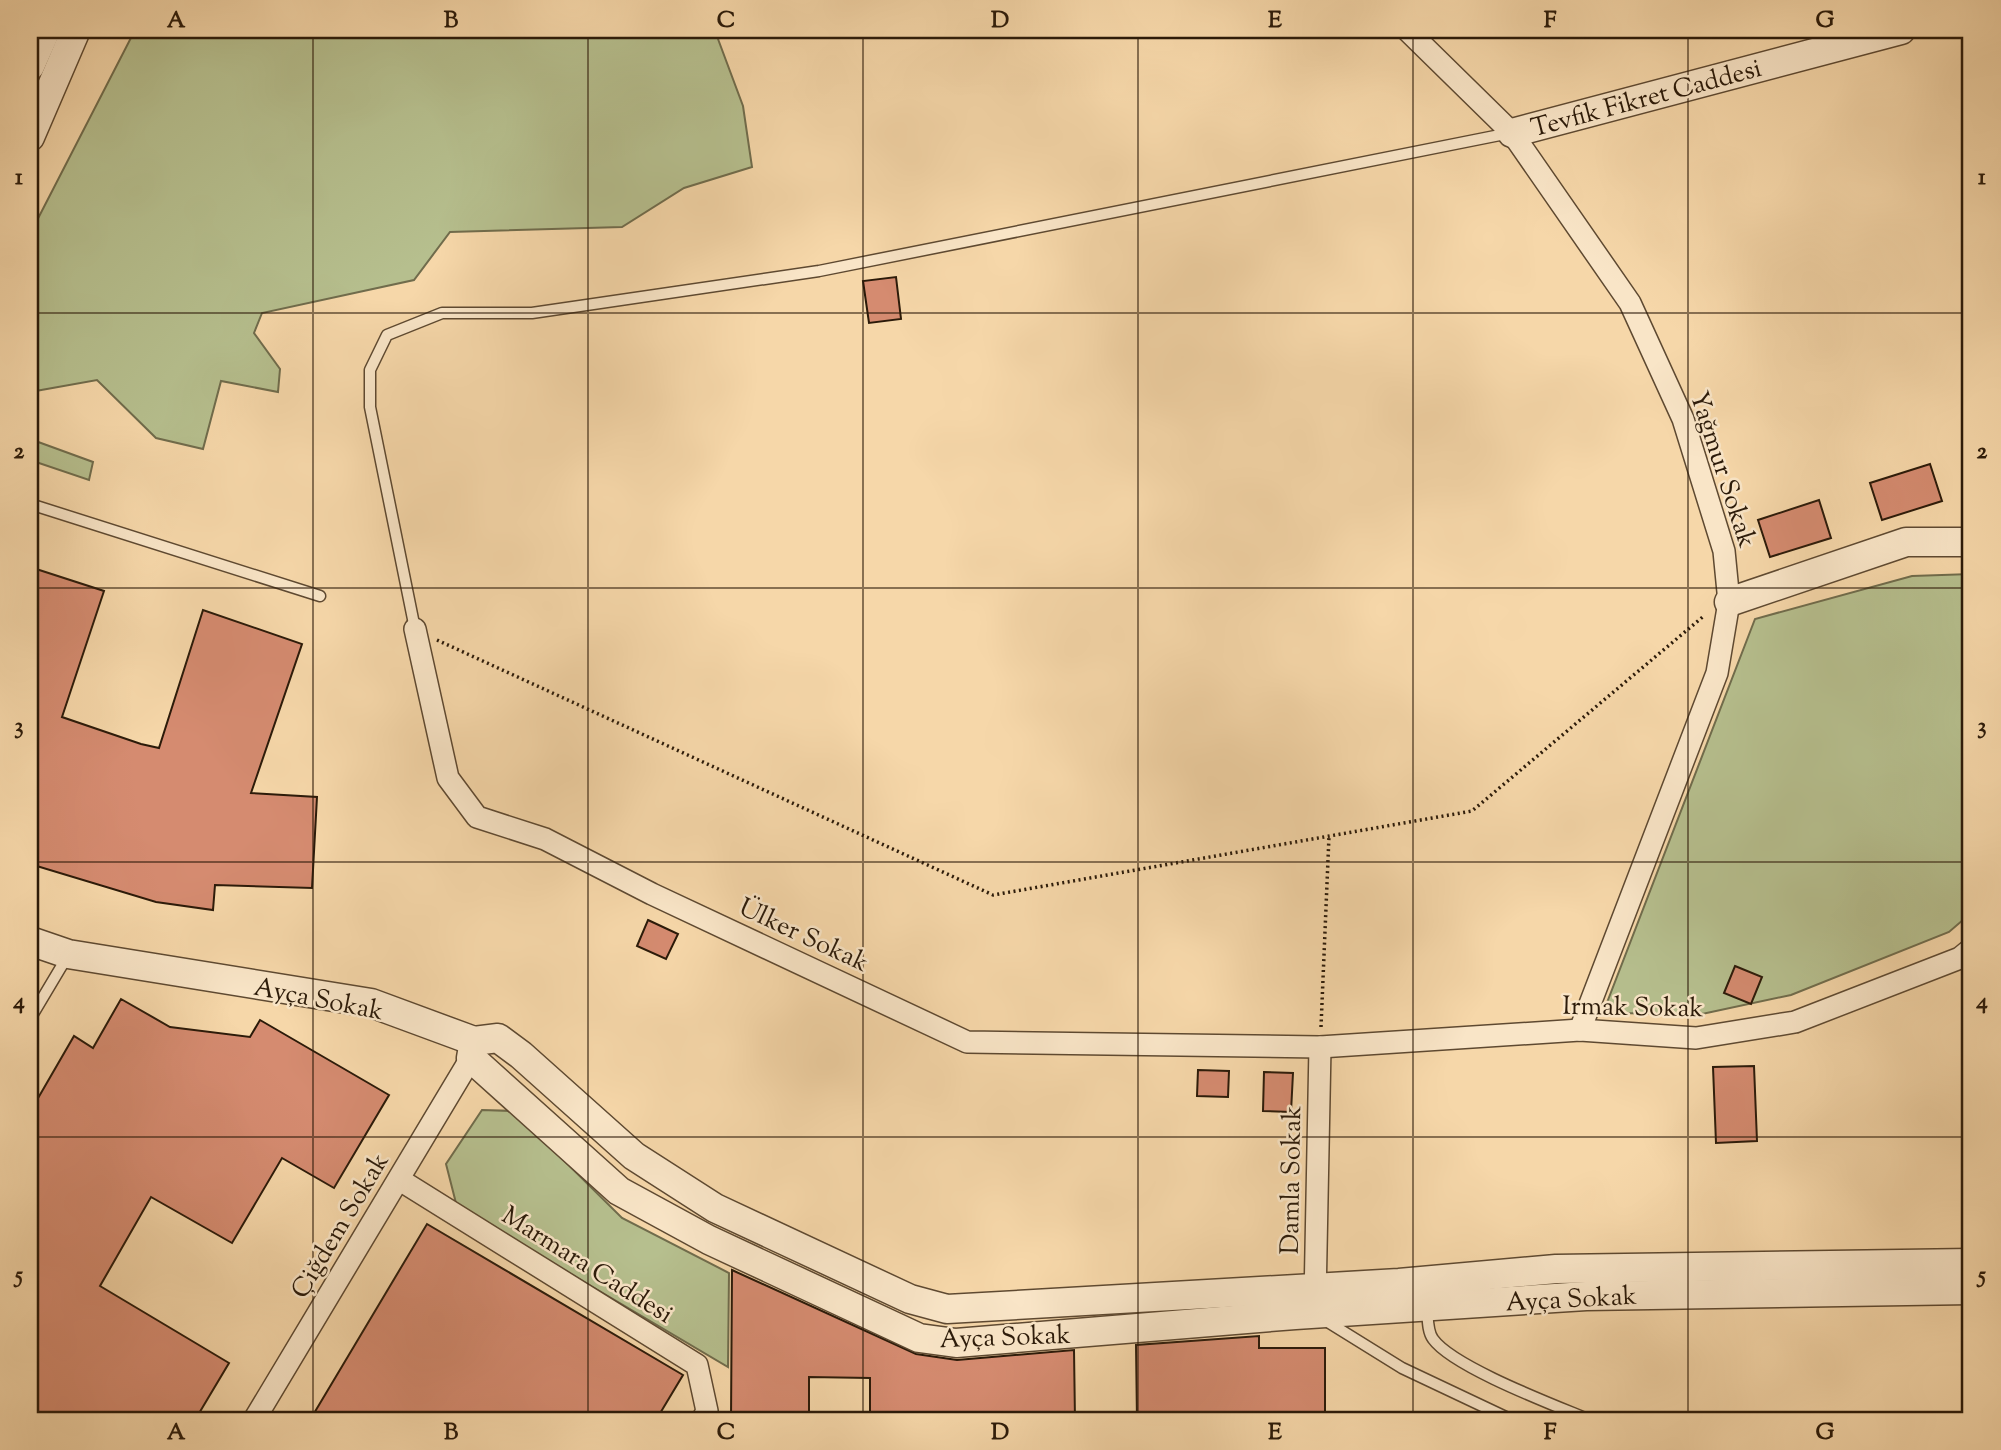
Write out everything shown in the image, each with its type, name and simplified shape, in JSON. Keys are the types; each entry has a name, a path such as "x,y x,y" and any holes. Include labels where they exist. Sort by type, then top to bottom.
{"street":[{"path":"30,66 46,30"},
{"path":"30,137 76,30"},
{"name":"Yağmur Sokak","path":"1408,30 1512,133 1630,303 1683,419 1724,551 1729,599 1717,673 1580,1030"},
{"name":"Tevfik Fikret Caddesi","path":"1512,133 1901,30"},
{"path":"1729,599 1906,542 1971,542"},
{"name":"Ülker Sokak","path":"415,629 449,778 477,817 545,839 652,894 967,1042 1320,1047"},
{"name":"Ayça Sokak","path":"30,941 68,954 371,1003 473,1050 619,1191 709,1240 919,1338 956,1343 1315,1301 1427,1306 1586,1296 1971,1290"},
{"name":"Irmak Sokak","path":"1320,1047 1580,1030 1696,1038 1796,1022 1960,958 1971,949"},
{"path":"473,1050 498,1038 521,1055 634,1156 715,1208 910,1299 947,1309 1315,1301 1399,1283 1556,1269 1971,1263"},
{"name":"Damla Sokak","path":"1315,1301 1320,1047"},
{"name":"Çiğdem Sokak","path":"254,1420 400,1180 473,1050"},
{"name":"Marmara Caddesi","path":"400,1180 697,1365 707,1412 702,1420"}],"lane":[{"path":"415,629 370,407 370,370 387,335 442,313 532,313 819,271 1512,133"},
{"path":"30,504 320,596"},
{"path":"30,1019 68,954"},
{"path":"1315,1301 1402,1368 1512,1420"},
{"path":"1427,1306 1429,1334 1433,1341 1457,1360 1590,1420"}],"path":[{"path":"415,629 993,895 1472,811 1729,599"},
{"path":"1320,1047 1329,836"}],"green space":[{"path":"135,30 733,30 718,39 743,106 752,167 684,188 622,227 450,232 414,280 262,313 254,333 280,369 278,392 221,381 203,449 156,438 97,380 30,392 30,234"},
{"path":"30,439 93,462 89,480 30,460"},
{"path":"1971,574 1971,913 1949,932 1791,995 1702,1014 1603,1013 1755,619 1912,576"},
{"path":"482,1110 514,1111 622,1218 729,1273 728,1367 457,1207 446,1164"}],"building":[{"path":"896,277 901,319 869,323 863,281"},
{"path":"1930,464 1942,501 1882,520 1870,483"},
{"path":"1819,500 1831,538 1770,557 1758,520"},
{"path":"30,567 104,591 62,717 141,744 159,748 203,610 302,644 251,793 317,797 312,888 215,885 213,910 156,902 30,864"},
{"path":"648,920 678,934 666,959 637,946"},
{"path":"1735,966 1762,977 1751,1004 1724,993"},
{"path":"121,999 170,1027 250,1037 260,1020 389,1095 334,1188 282,1158 232,1243 151,1197 100,1286 229,1363 195,1420 30,1420 30,1112 74,1036 93,1048"},
{"path":"1754,1066 1757,1141 1716,1143 1713,1067"},
{"path":"1198,1070 1229,1071 1228,1097 1197,1096"},
{"path":"1264,1072 1293,1073 1291,1112 1263,1111"},
{"path":"427,1224 683,1375 656,1420 310,1420"},
{"path":"732,1270 916,1354 957,1360 1074,1350 1075,1420 870,1420 870,1378 809,1377 809,1420 731,1420"},
{"path":"1259,1336 1259,1348 1325,1348 1325,1420 1137,1420 1136,1345"}]}
